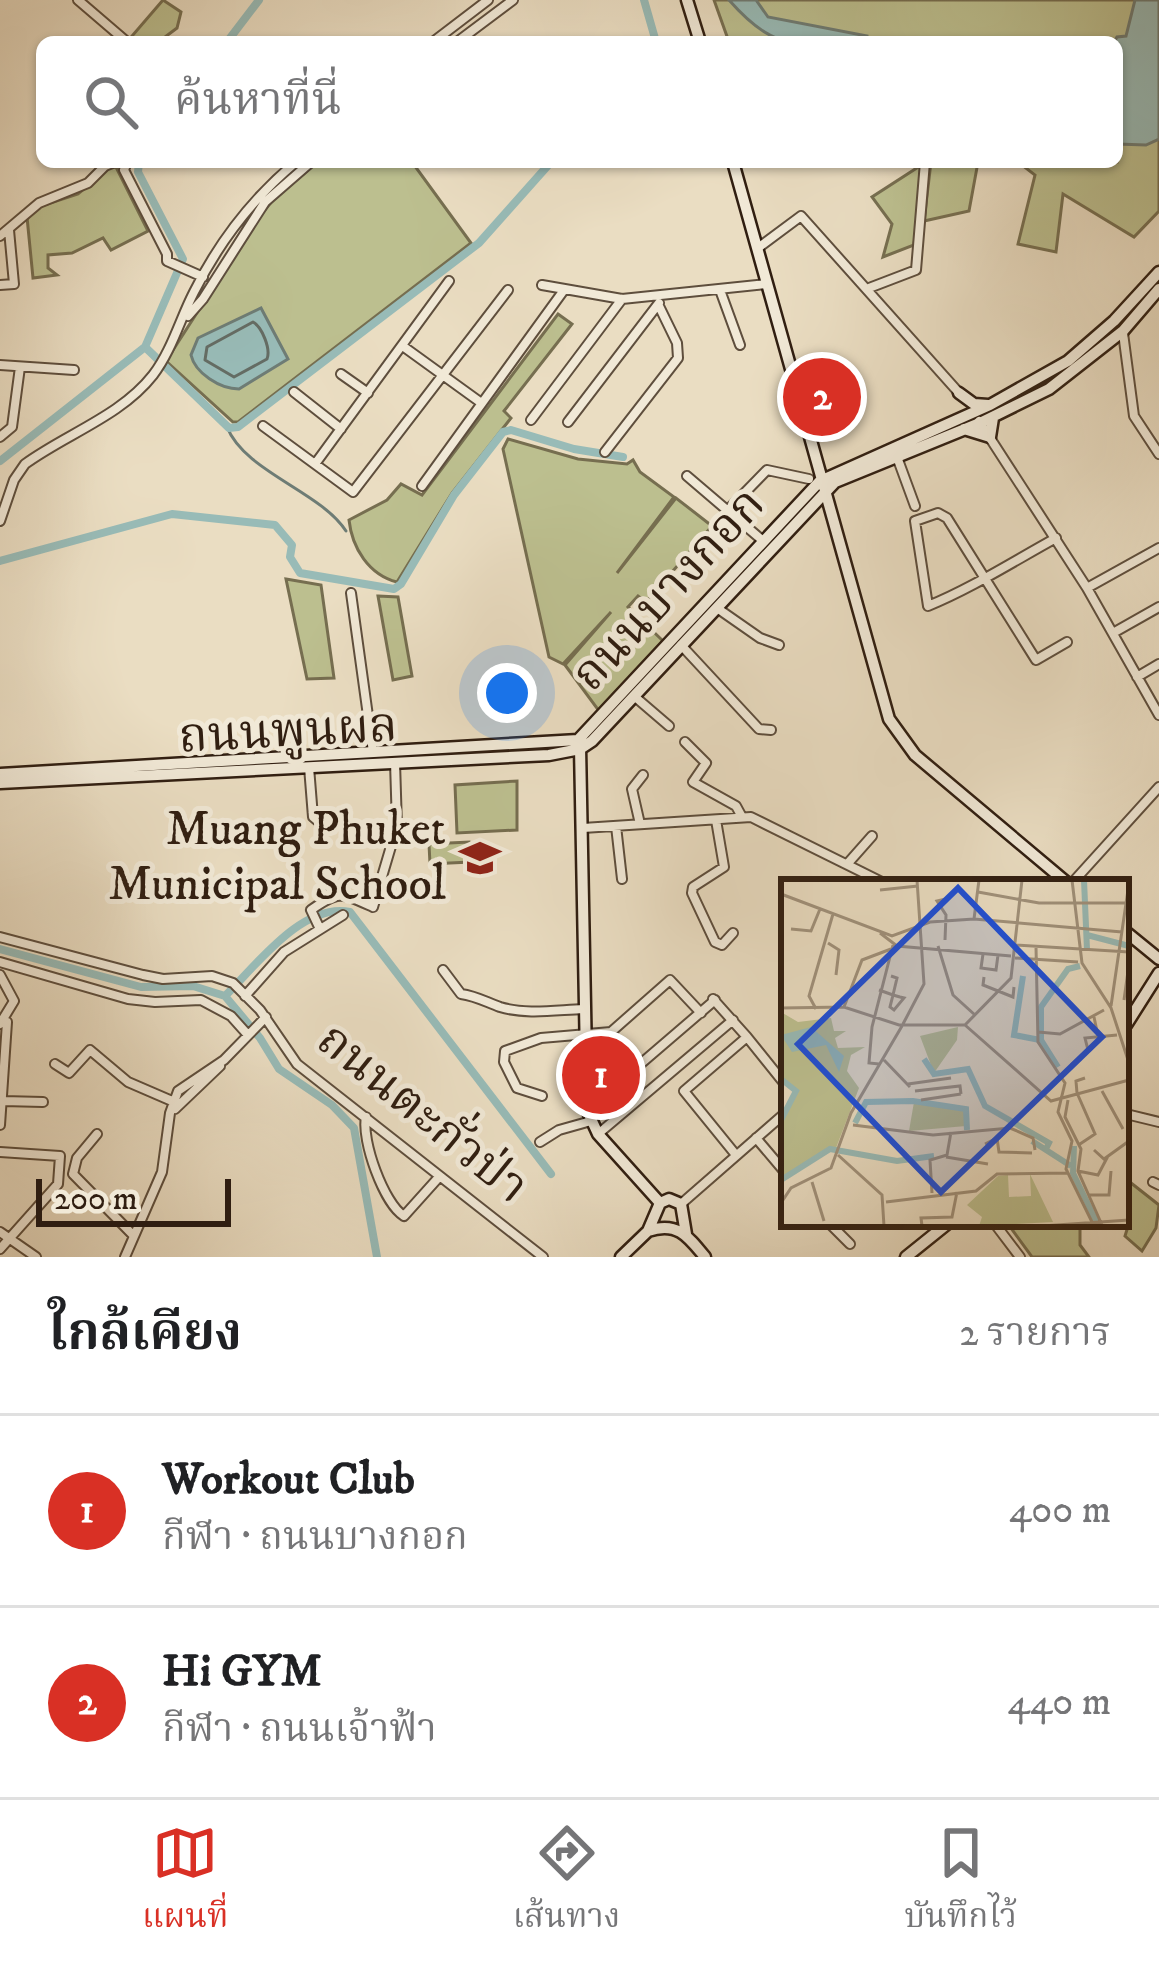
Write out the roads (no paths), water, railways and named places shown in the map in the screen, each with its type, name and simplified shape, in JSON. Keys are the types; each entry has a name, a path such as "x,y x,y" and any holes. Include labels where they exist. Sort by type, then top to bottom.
{"main road":[{"path":"687,0 698,36"},
{"path":"735,168 817,484 895,730 942,778 1065,879"},
{"path":"960,425 990,437 993,410 1068,361 1159,272"},
{"path":"836,537 825,518 801,507 817,484 1049,389 1123,332 1159,289"},
{"path":"817,484 835,482 897,457 960,425 964,410 959,393"},
{"path":"959,393 993,410"},
{"name":"ถนนบางกอก","path":"579,745 634,696 716,607 817,484"},
{"name":"ถนนบางกอก","path":"660,1203 598,1134 589,1115 579,745 762,541 801,507"},
{"name":"ถนนพูนผล","path":"0,774 579,745"},
{"name":"ถนนพูนผล","path":"0,783 309,766 374,758 395,762 548,755 579,745"},
{"path":"1129,934 1159,959"},
{"path":"1129,1020 1159,973"},
{"path":"621,1257 648,1231 660,1203 669,1198 681,1204 686,1234 705,1257"},
{"path":"648,1231 663,1226 686,1234"},
{"path":"906,1257 943,1227"}],"street":[{"path":"78,0 121,36"},
{"path":"441,36 488,0"},
{"path":"465,36 512,0"},
{"path":"0,236 39,203 88,183 103,168"},
{"path":"125,168 167,261 203,278"},
{"path":"0,521 14,479 25,464 136,393 155,372 203,278 260,192 289,168"},
{"path":"183,321 203,299 265,202 304,168"},
{"path":"869,289 916,270 924,168"},
{"path":"758,248 801,216 959,393 1087,588 1159,716"},
{"path":"0,285 14,284 9,228"},
{"path":"315,464 448,281"},
{"path":"542,285 659,301 767,284"},
{"path":"263,426 353,492 508,290"},
{"path":"422,487 564,290"},
{"path":"721,290 740,345"},
{"path":"531,420 622,299"},
{"path":"568,422 659,301"},
{"path":"605,452 678,358 677,343 659,301"},
{"path":"1123,332 1134,416 1159,454"},
{"path":"403,346 480,402"},
{"path":"0,365 74,370"},
{"path":"0,437 12,427 20,367"},
{"path":"341,374 368,393"},
{"path":"294,392 341,429"},
{"path":"897,457 915,506"},
{"path":"726,512 767,470 817,484"},
{"path":"688,476 762,541"},
{"path":"1056,538 986,576 928,606 916,526 920,517 938,513 947,518 986,576 1036,660 1067,642"},
{"path":"1087,588 1159,548"},
{"path":"351,593 374,758"},
{"path":"716,607 760,638 779,644"},
{"path":"1113,633 1159,607"},
{"path":"681,645 759,729 771,730"},
{"path":"1137,677 1159,664"},
{"path":"634,696 669,726"},
{"path":"685,742 706,763 693,782 736,806 742,818"},
{"path":"318,925 312,912 331,896 349,896 373,907 397,826 395,762"},
{"path":"309,766 313,817 325,827"},
{"path":"640,824 632,789 643,776"},
{"path":"1072,879 1159,787"},
{"path":"583,828 751,817 877,879"},
{"path":"716,820 724,867 693,886 692,892 711,939 722,945 733,933"},
{"path":"616,826 622,879"},
{"path":"849,862 872,836"},
{"path":"329,873 331,896"},
{"path":"0,937 143,975 163,979 203,976 238,989 318,925 344,915"},
{"path":"0,962 128,998 155,1003 201,1000 231,1016 248,1035"},
{"path":"443,970 458,992 497,1006 533,1012 583,1009"},
{"path":"0,975 14,1001 4,1023 0,1126"},
{"path":"542,1096 517,1088 504,1063 505,1052 541,1038 611,1032 670,980 701,1013"},
{"name":"ถนนตะกั่วป่า","path":"238,989 266,1017 297,1064 543,1257"},
{"path":"540,1142 589,1115 714,999 781,1079"},
{"path":"125,1257 162,1172 174,1103 187,1083 224,1060 266,1017"},
{"path":"598,1134 733,1020"},
{"path":"611,1032 612,1089"},
{"path":"736,1155 684,1090 747,1036"},
{"path":"55,1064 69,1073 89,1049 128,1082 174,1103"},
{"path":"2,1101 43,1102"},
{"path":"1129,1115 1159,1122"},
{"path":"366,1117 364,1127 383,1188 398,1214 410,1212 439,1177"},
{"path":"681,1204 781,1117"},
{"path":"97,1134 76,1158 73,1174 134,1236"},
{"path":"756,1138 781,1168"},
{"path":"0,1152 60,1156 58,1184 0,1249"},
{"path":"833,1227 850,1244"},
{"path":"997,1227 1017,1256"},
{"path":"0,1232 36,1257"}],"water":[{"path":"729,0 756,0 768,17 867,36 772,36"},
{"path":"1135,0 1159,0 1159,139 1146,145 1123,144 1126,36"},
{"path":"261,308 288,359 239,389 209,379 191,355 198,338"}],"waterway":[{"path":"232,36 259,0"},
{"path":"644,0 654,36"},
{"path":"0,461 145,347 183,259 138,168"},
{"path":"145,347 229,428 238,427 479,243 546,168"},
{"path":"227,427 250,457 319,504 346,531"},
{"path":"0,561 172,514 275,525 292,545 290,557 300,573 394,589 454,495 503,432 623,457"},
{"path":"225,996 297,927 314,917 350,912 551,1174"},
{"path":"0,949 141,987 193,986 225,996 279,1069 332,1105 354,1128 377,1257"}],"place":[{"name":"Hi GYM","path":"822,397"},
{"name":"Muang Phuket Municipal School","path":"480,858"},
{"name":"Workout Club","path":"601,1075"}]}
